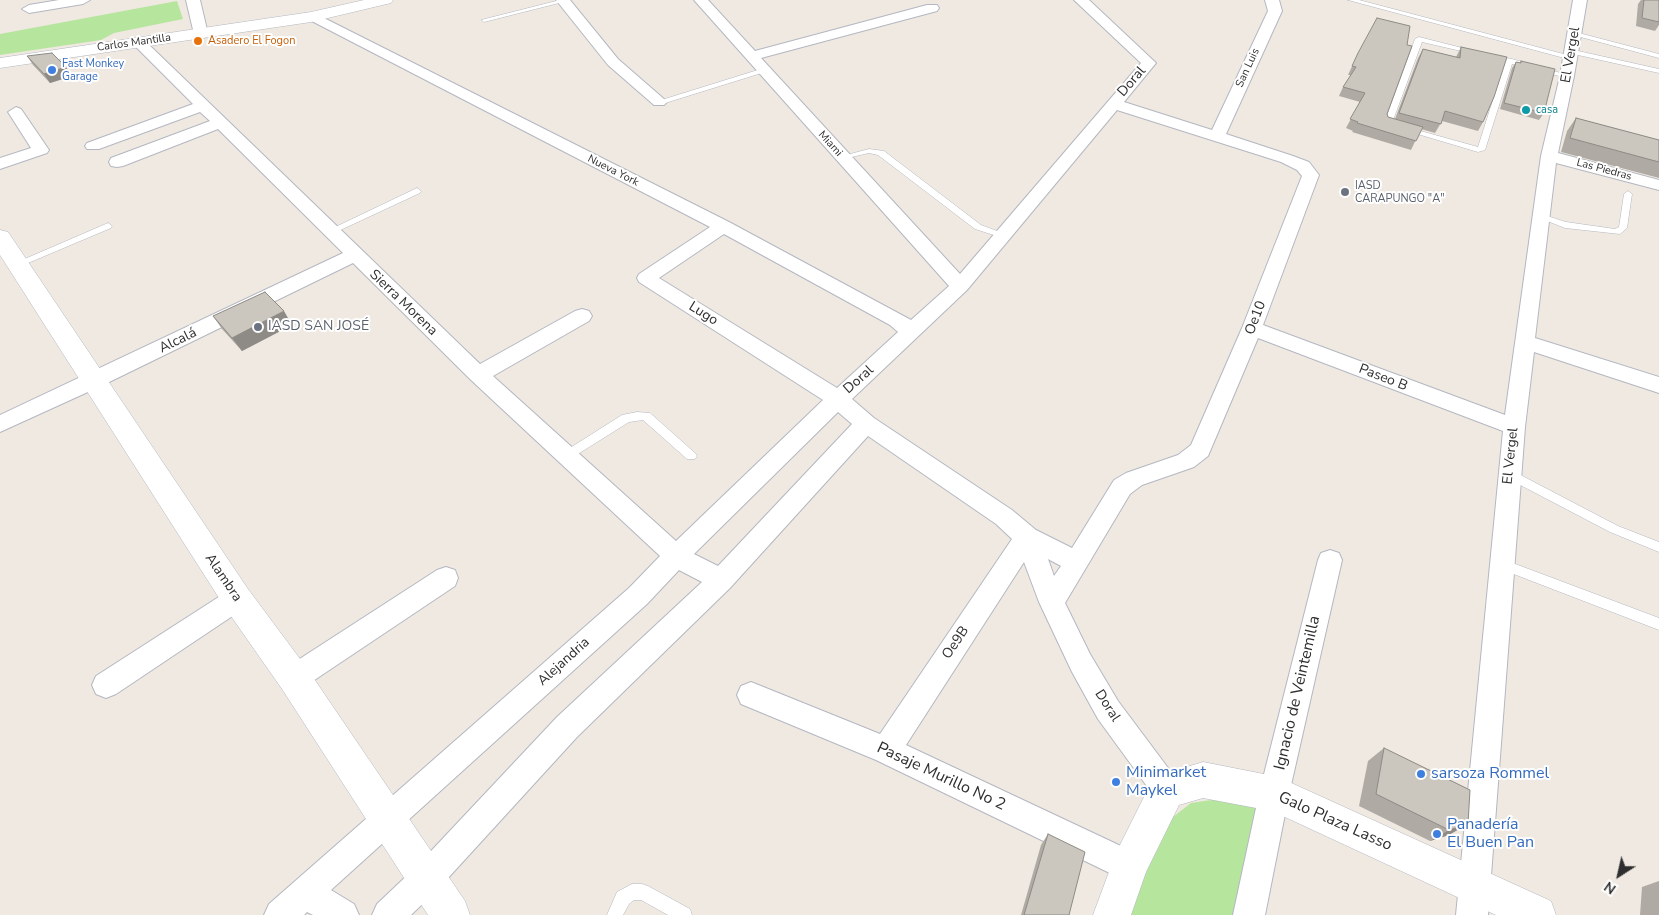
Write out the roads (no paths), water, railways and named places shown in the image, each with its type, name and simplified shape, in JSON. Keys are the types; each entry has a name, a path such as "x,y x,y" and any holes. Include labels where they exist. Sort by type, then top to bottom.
{"street":[{"path":"29,10 83,0"},
{"path":"193,0 201,34"},
{"name":"Carlos Mantilla","path":"0,64 311,17 385,0"},
{"name":"Miami","path":"701,0 960,286"},
{"name":"San Luis","path":"1217,136 1275,11 1272,0"},
{"name":"El Vergel","path":"1474,900 1509,474 1524,342 1549,156 1571,54 1580,0"},
{"path":"564,1 613,62 659,102"},
{"name":"Doral","path":"1087,1 1149,63 960,286 838,399 866,424 1004,517 1027,537 1052,602 1081,663 1108,710 1167,790"},
{"path":"751,56 932,8"},
{"name":"Nueva York","path":"311,17 723,226 897,320 912,332"},
{"name":"Sierra Morena","path":"138,42 478,375 676,556 722,580"},
{"name":"Oe10","path":"1052,602 1122,487 1134,479 1186,461 1200,450 1252,328 1311,175 1303,166 1287,159 1113,104"},
{"path":"93,146 202,106"},
{"path":"0,164 40,150 16,112"},
{"path":"117,162 219,123"},
{"name":"Las Piedras","path":"1549,156 1659,185"},
{"name":"Lugo","path":"723,226 646,278 838,399"},
{"name":"Alambra","path":"0,238 237,599 294,678 438,902"},
{"name":"Alcalá","path":"0,424 94,381 354,255"},
{"path":"478,375 582,316"},
{"name":"Paseo B","path":"1252,328 1514,427"},
{"path":"1524,342 1659,386"},
{"name":"Alejandria","path":"280,915 638,596 676,556 838,399"},
{"path":"388,915 438,902 568,727 722,580 866,424"},
{"path":"1027,537 1076,562"},
{"name":"Oe9B","path":"886,750 1027,537"},
{"name":"Ignacio de Veintemilla","path":"1249,915 1274,794 1330,560"},
{"path":"294,678 446,578"},
{"path":"106,685 237,599"},
{"name":"Pasaje Murillo No 2","path":"751,695 886,750 1129,866"},
{"name":"Galo Plaza Lasso","path":"1167,790 1203,780 1274,794 1474,900 1537,915"},
{"path":"1112,915 1129,866 1167,790"},
{"path":"305,893 343,915"}],"lane":[{"path":"1350,0 1571,54 1659,71"},
{"path":"484,20 564,1"},
{"path":"1509,61 1481,150 1388,124 1419,39 1509,61 1571,54 1659,56"},
{"path":"659,102 764,70"},
{"path":"843,157 869,151 881,153 978,227 1003,235"},
{"path":"331,231 416,191"},
{"path":"1541,217 1565,224 1616,232 1623,228 1628,194"},
{"path":"18,264 108,226"},
{"path":"566,456 626,418 646,416 691,456"},
{"path":"1509,474 1614,529 1659,547"},
{"path":"1502,564 1659,624"},
{"path":"615,915 624,898 632,892 642,892 684,915"}],"place":[{"name":"Asadero El Fogon","path":"198,41"},
{"name":"Fast Monkey Garage","path":"52,70"},
{"name":"casa","path":"1526,110"},
{"name":"IASD CARAPUNGO \"A\"","path":"1345,192"},
{"name":"IASD SAN JOSÉ","path":"258,327"},
{"name":"sarsoza Rommel","path":"1421,774"},
{"name":"Minimarket Maykel","path":"1116,782"},
{"name":"Panadería El Buen Pan","path":"1437,834"}]}
